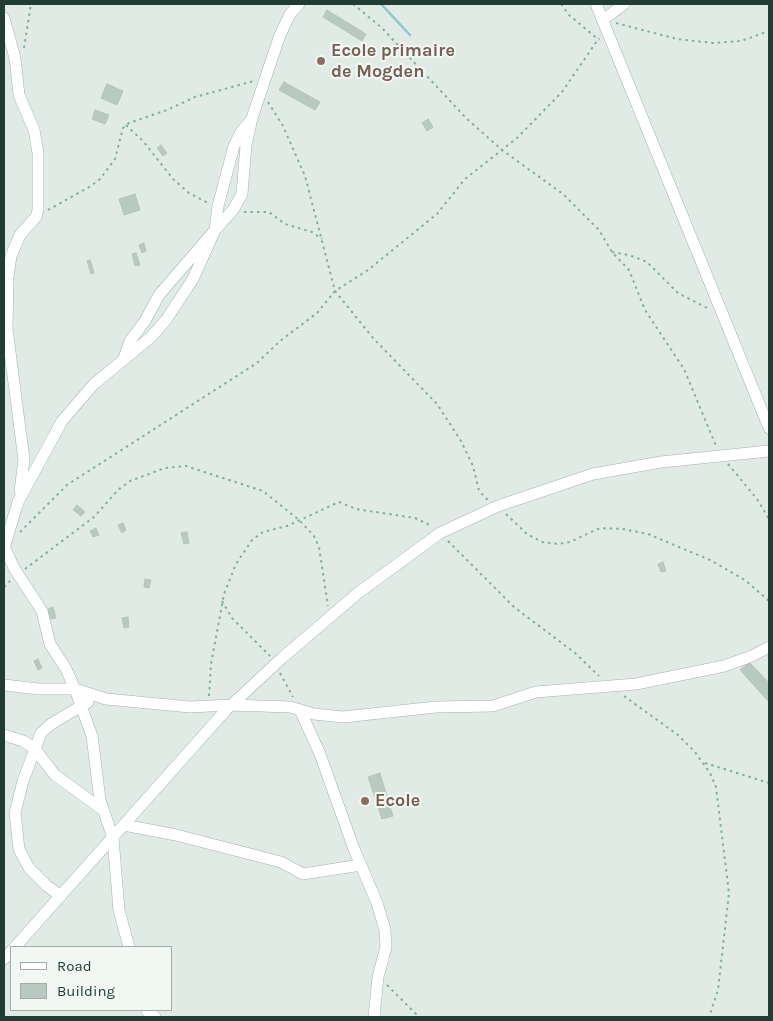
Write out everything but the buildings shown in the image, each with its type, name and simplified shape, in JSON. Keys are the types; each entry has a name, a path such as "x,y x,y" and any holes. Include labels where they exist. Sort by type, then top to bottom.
{"street":[{"path":"124,360 130,341 146,321 159,295 233,210 242,194 246,145 252,118 280,35 290,14 298,4"},
{"path":"603,20 624,4"},
{"path":"597,5 769,428"},
{"path":"4,18 15,58 19,94 34,130 38,153 39,198 36,217 20,235 11,256 8,276 7,329 24,460 18,502 4,547 18,574 42,611 50,644 66,669 92,736 103,810 112,838 119,910 129,946"},
{"path":"18,502 62,421 94,385 151,337 166,320 192,279 215,230 218,206 234,146 241,132 252,118"},
{"path":"16,946 231,705 276,663 329,619 407,556 440,533 498,506 593,474 661,462 769,450"},
{"path":"4,685 38,690 75,689 100,697 164,705 290,707 314,714 343,717 436,707 493,706 536,692 636,684 724,666 752,656 769,647"},
{"path":"61,896 47,886 29,868 19,849 15,813 34,748 42,733 51,724 81,705 100,697"},
{"path":"300,710 320,754 377,903 385,930 386,947 378,977 374,1017"},
{"path":"4,735 23,741 34,748 55,775 103,810"},
{"path":"124,825 176,835 281,862 304,874 361,865"}],"path":[{"path":"22,56 31,4"},
{"path":"353,4 382,28 466,118 502,150 563,194 599,230 612,252 629,270 645,310 684,369 721,456 757,498 769,519"},
{"path":"561,4 569,15 598,40 616,51"},
{"path":"17,535 67,485 257,363 280,341 317,313 335,291 368,270 437,214 465,179 517,138 562,92 598,40 603,20 677,38 713,43 741,41 769,31"},
{"path":"36,217 100,179 115,159 123,128 129,123 167,110 195,97 266,78"},
{"path":"261,91 283,126 305,176 335,291 373,338 437,404 461,440 473,466 479,491 483,497 498,506 527,534 542,542 558,544 570,542 600,528 623,529 648,534 710,560 746,580 769,601"},
{"path":"612,252 629,255 647,262 683,297 724,314"},
{"path":"4,587 18,574 94,517 118,490 130,481 178,465 196,468 263,491 299,520 314,536 319,547 329,619"},
{"path":"207,706 210,694 210,664 222,601 236,564 252,540 263,532 299,520 339,502 356,508 393,513 428,522 514,607 574,653 610,685"},
{"path":"222,601 232,618 276,663 300,710"},
{"path":"624,696 678,735 704,763 716,787 729,893 718,990 709,1017"},
{"path":"704,763 769,783"},
{"path":"378,977 419,1017"}],"waterway":[{"path":"381,4 410,35"}],"place":[{"name":"Ecole primaire de Mogden","path":"321,61"},
{"name":"Ecole","path":"365,801"}]}
